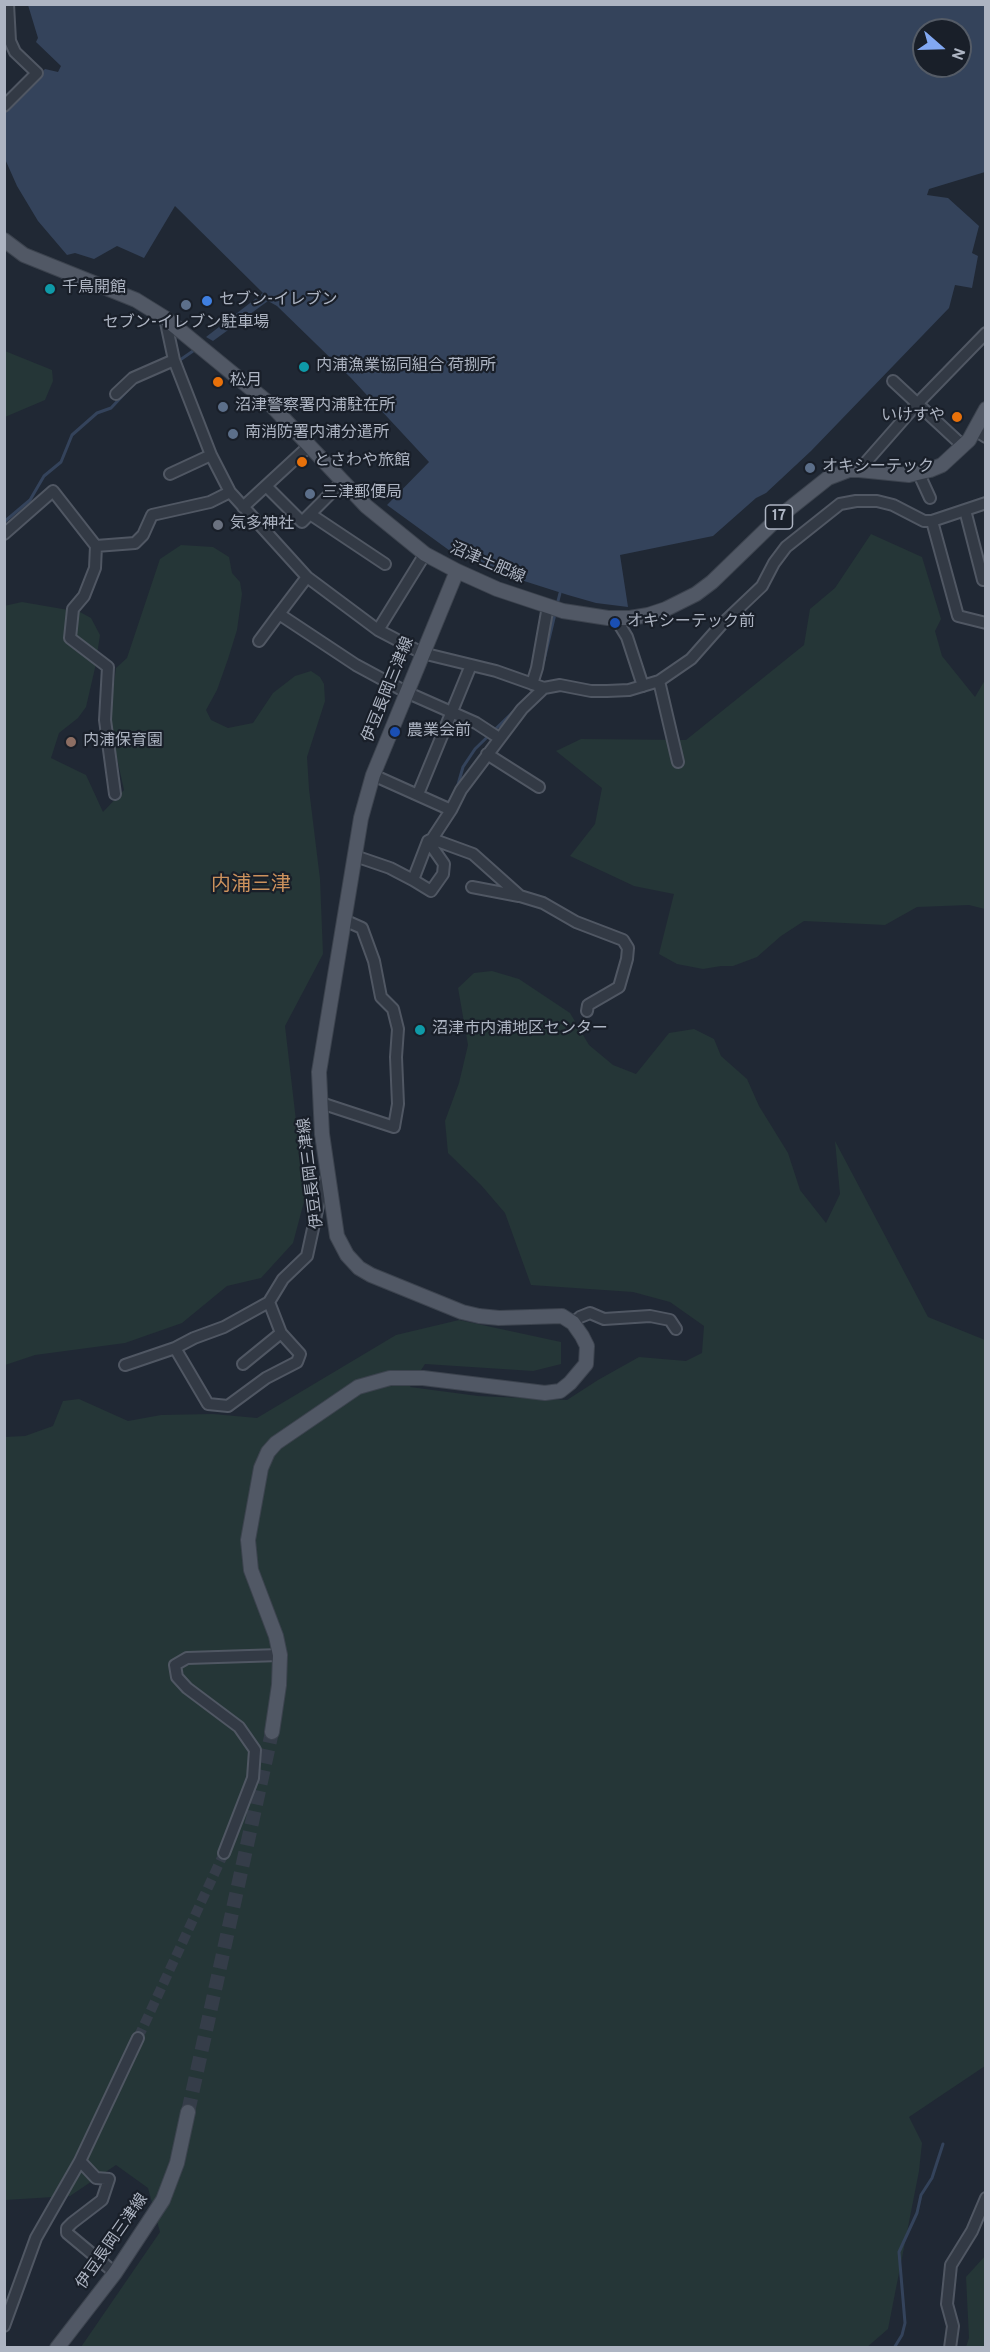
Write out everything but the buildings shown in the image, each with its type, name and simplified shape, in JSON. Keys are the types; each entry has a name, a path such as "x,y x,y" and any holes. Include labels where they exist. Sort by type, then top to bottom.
{"main road":[{"name":"沼津土肥線","path":"5,242 24,255 136,300 165,318 271,405 308,447 369,509 425,554 497,589 563,611 616,619 648,615 666,609 696,594 814,487 835,475 859,470 909,475 919,474 942,465 980,433 986,408"},
{"name":"伊豆長岡三津線","path":"457,571 373,775 361,818 319,1072 327,1176 337,1236 347,1255 359,1268 371,1275 478,1316 499,1318 562,1316 573,1323"},
{"path":"272,1732 279,1685 280,1655 276,1636 251,1570 248,1539 261,1468 268,1452 276,1443 358,1386 390,1378 423,1378 544,1393 560,1391 586,1364 587,1346 573,1323"},
{"name":"伊豆長岡三津線","path":"57,2348 115,2273 163,2200 177,2163 188,2112"}],"street":[{"path":"4,106 37,73 15,52 10,41 8,4"},
{"path":"165,318 174,360 211,455 230,492 307,577 378,630 422,653 471,665 544,688 561,685 591,691 629,690 659,681 691,659 722,624 762,586 786,547 840,504 877,501 924,521 932,521 986,503"},
{"path":"859,470 917,404 986,333"},
{"path":"116,394 133,378 174,360"},
{"path":"893,381 963,446"},
{"path":"243,507 308,447"},
{"path":"170,474 211,455"},
{"path":"919,474 930,498"},
{"path":"266,486 302,522 342,482"},
{"path":"4,534 32,503 52,491 96,546 95,568 84,596 73,609 70,638 108,667 105,720 115,794"},
{"path":"96,546 135,543 143,535 152,515 210,502 230,492"},
{"path":"965,510 983,580"},
{"path":"310,514 385,564"},
{"path":"932,521 958,616 986,623"},
{"path":"378,630 425,554"},
{"path":"259,641 307,577"},
{"path":"532,684 548,606"},
{"path":"279,614 356,665 406,692 476,723 499,738"},
{"path":"616,619 627,637 643,686"},
{"path":"418,794 471,665"},
{"path":"659,681 678,762"},
{"path":"413,880 430,840 451,810 461,790 522,709 544,688"},
{"path":"488,754 539,787"},
{"path":"373,775 451,810"},
{"path":"355,856 390,868 431,891 443,874 444,864 430,840"},
{"path":"430,840 473,854 520,896"},
{"path":"472,887 543,903 560,914 623,940 628,948 619,987 588,1005 586,1011"},
{"path":"321,1103 394,1127 398,1104 396,1057 398,1029 393,1010 381,997 374,961 362,928 356,923 344,920"},
{"path":"126,1365 225,1327 268,1302 283,1280 307,1256 321,1192 327,1176"},
{"path":"175,1348 208,1404 228,1406 266,1378 297,1362 300,1354 281,1333 268,1302"},
{"path":"573,1323 590,1313 604,1319 650,1316 670,1320 676,1329"},
{"path":"243,1364 281,1333"},
{"path":"224,1853 253,1778 255,1750 239,1727 187,1688 177,1677 175,1665 187,1658 280,1655"},
{"path":"4,2326 36,2238 80,2161 138,2038"},
{"path":"80,2161 96,2178 110,2179 102,2200 72,2223 67,2228 67,2233 115,2273"},
{"path":"950,2348 952,2326 947,2304 951,2265 972,2231 981,2204 986,2198"}],"shaded area":[{"path":"5,351 52,370 53,381 45,400 5,417"},
{"path":"871,534 922,557 941,619 935,631 942,656 975,697 985,680 985,909 969,905 917,907 885,925 804,921 781,936 757,957 733,966 703,969 677,964 659,954 674,894 634,886 570,856 595,824 602,788 556,751 581,739 686,740 804,645 810,609 835,588"},
{"path":"181,545 213,547 229,557 232,573 240,582 242,594 237,630 217,690 206,710 211,720 228,728 253,723 273,693 295,676 311,671 320,677 324,684 325,701 307,757 320,879 323,954 285,1026 305,1198 293,1243 261,1278 227,1286 182,1323 125,1343 35,1355 5,1365 4,606 22,602 80,612 91,618 100,635 86,707 78,718 59,733 51,758 86,775 103,812 124,790 109,722 116,668 127,658 160,559"},
{"path":"492,971 519,979 570,1013 589,1045 613,1065 636,1074 669,1033 694,1029 714,1039 721,1056 747,1079 759,1106 788,1153 800,1190 826,1223 840,1194 835,1141 928,1317 985,1340 985,2066 909,2117 922,2143 919,2171 888,2329 866,2348 81,2347 160,2232 148,2188 116,2165 70,2196 5,2200 5,1437 25,1436 53,1426 63,1401 79,1399 128,1421 161,1415 213,1414 257,1418 396,1335 459,1320 561,1342 561,1364 533,1371 425,1364 410,1387 478,1396 567,1400 639,1357 686,1361 702,1353 704,1326 670,1302 633,1292 531,1285 505,1213 481,1185 448,1153 445,1121 459,1083 468,1045 458,988 474,973"},
{"path":"985,2256 985,2347 966,2347 969,2338 966,2277"}],"water":[{"path":"28,5 985,5 985,172 929,189 927,195 948,198 979,226 972,253 978,256 972,288 955,285 949,308 811,451 766,493 756,498 713,536 620,555 628,607 596,603 502,574 457,556 387,505 429,462 351,378 277,306 268,301 213,341 206,337 263,293 175,206 144,258 117,246 94,259 75,253 67,255 38,221 17,186 5,159 4,110 45,69 58,72 61,66 36,42 38,38"}],"waterway":[{"path":"180,360 193,351"},
{"path":"4,522 30,500 44,476 61,462 72,435 97,413 111,408 127,391"},
{"path":"557,605 560,593"},
{"path":"544,660 555,614"},
{"path":"457,788 463,767 475,749 514,711"},
{"path":"894,2348 902,2335 905,2323 899,2252 917,2213 921,2195 932,2178 943,2144"}],"tunnel":[{"path":"188,2112 272,1732"},
{"path":"138,2038 224,1853"}],"place":[{"name":"千鳥開館","path":"50,289"},
{"name":"セブン-イレブン","path":"207,301"},
{"name":"セブン-イレブン駐車場","path":"186,305"},
{"name":"内浦漁業協同組合 荷捌所","path":"304,367"},
{"name":"松月","path":"218,382"},
{"name":"沼津警察署内浦駐在所","path":"223,407"},
{"name":"いけすや","path":"957,417"},
{"name":"南消防署内浦分遣所","path":"233,434"},
{"name":"とさわや旅館","path":"302,462"},
{"name":"オキシーテック","path":"810,468"},
{"name":"三津郵便局","path":"310,494"},
{"name":"気多神社","path":"218,525"},
{"name":"オキシーテック前","path":"615,623"},
{"name":"農業会前","path":"395,732"},
{"name":"内浦保育園","path":"71,742"},
{"name":"沼津市内浦地区センター","path":"420,1030"}],"district":[{"name":"内浦三津","path":"251,886"}]}
